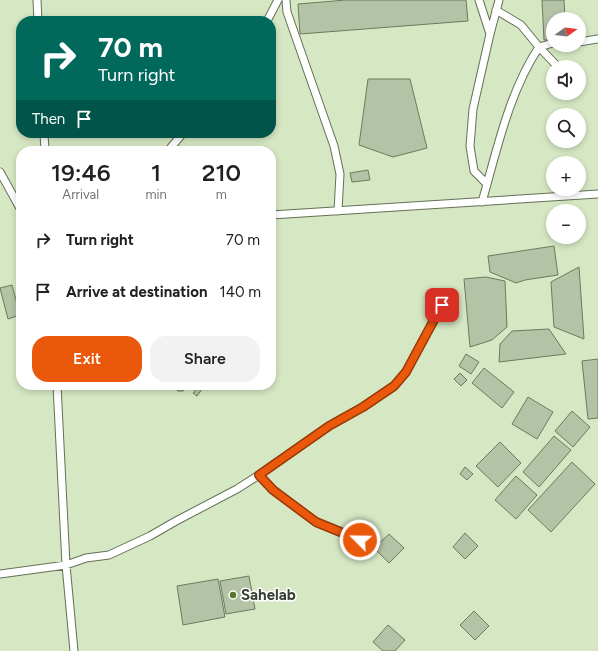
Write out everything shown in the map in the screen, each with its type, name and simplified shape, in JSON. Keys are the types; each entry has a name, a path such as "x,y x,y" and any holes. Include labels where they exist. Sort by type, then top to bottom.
{"lane":[{"path":"37,0 38,16"},
{"path":"270,16 278,0"},
{"path":"286,0 287,12 291,25 312,79 334,146 340,174 338,212"},
{"path":"479,0 490,34"},
{"path":"487,184 474,171 470,146 473,109 490,34 500,0"},
{"path":"496,10 521,25 551,60"},
{"path":"586,41 598,38"},
{"path":"482,202 515,92 528,65 539,47 546,45"},
{"path":"172,146 179,138"},
{"path":"0,172 16,201"},
{"path":"276,216 598,194"},
{"path":"0,574 66,565 82,559 109,555 203,508 259,475 329,426 363,407 394,386 406,372 442,305"},
{"path":"57,390 66,565 74,651"},
{"path":"259,475 273,490 316,522 360,540"}],"shaded area":[{"path":"0,0 598,0 598,651 0,651"}],"building":[{"path":"346,0 466,0 468,21 300,34 298,4"},
{"path":"542,0 564,0 565,12 546,12 546,40 544,40"},
{"path":"368,79 410,79 427,148 393,157 359,145"},
{"path":"368,170 370,180 352,182 350,173"},
{"path":"554,246 558,275 525,280 516,283 490,272 488,256"},
{"path":"579,267 584,339 554,327 551,282"},
{"path":"486,277 505,281 507,327 492,340 470,347 464,279"},
{"path":"12,285 16,300 16,316 8,319 0,288"},
{"path":"549,329 566,354 499,362 500,344 512,331"},
{"path":"466,354 479,362 471,374 459,366"},
{"path":"598,359 598,418 588,419 582,361"},
{"path":"484,368 514,392 502,408 472,383"},
{"path":"460,373 467,380 461,386 454,379"},
{"path":"196,390 201,390 197,396 193,393"},
{"path":"528,397 553,412 537,439 512,424"},
{"path":"572,411 590,427 573,447 555,431"},
{"path":"554,436 571,450 539,487 523,472"},
{"path":"500,442 521,463 498,487 476,466"},
{"path":"572,462 595,484 551,532 528,510"},
{"path":"465,467 473,474 467,480 460,474"},
{"path":"516,476 537,495 516,519 495,500"},
{"path":"465,533 478,546 465,559 453,547"},
{"path":"389,534 404,548 389,563 374,548"},
{"path":"249,576 255,609 226,614 220,581"},
{"path":"218,579 225,617 183,625 177,586"},
{"path":"474,611 489,626 475,640 460,625"},
{"path":"388,625 405,640 395,651 383,651 373,642"}],"place":[{"name":"Sahelab","path":"233,595"}],"route":[{"path":"360,540 316,522 273,490 259,475 329,426 363,407 394,386 406,372 442,305"}]}
